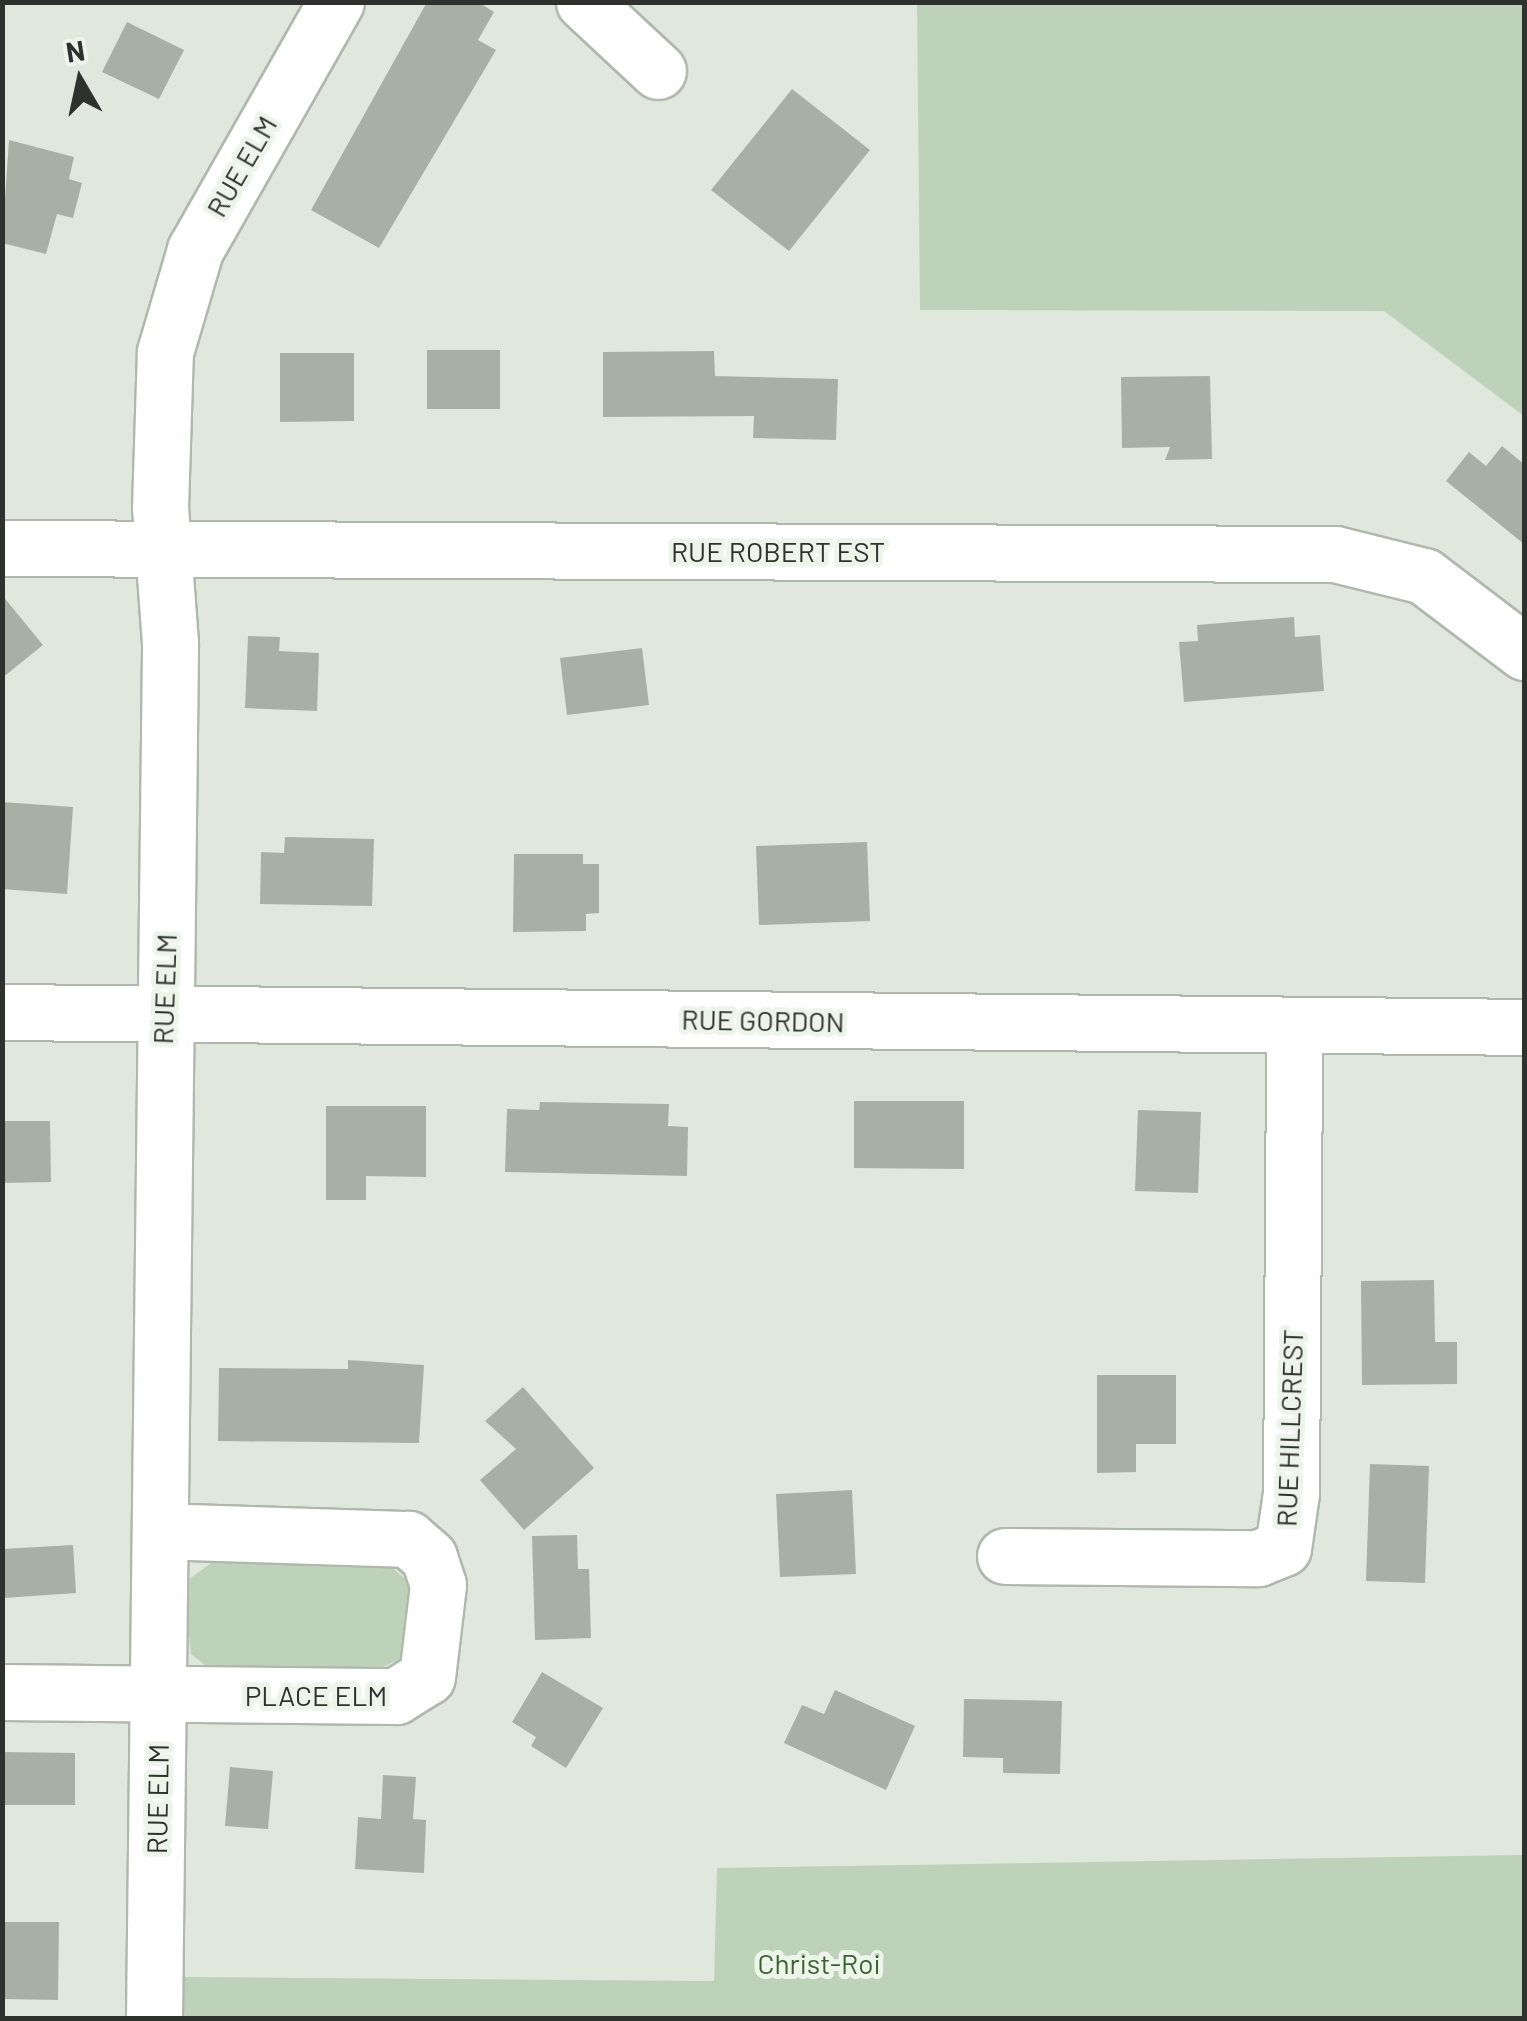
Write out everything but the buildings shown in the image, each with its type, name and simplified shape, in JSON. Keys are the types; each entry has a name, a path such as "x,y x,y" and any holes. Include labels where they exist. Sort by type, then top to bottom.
{"street":[{"name":"RUE ELM","path":"154,2018 170,643 164,550 163,377 179,290 215,208 336,2"},
{"path":"584,2 658,71"},
{"name":"RUE ROBERT EST","path":"2,548 1335,554 1424,576 1524,652"},
{"name":"RUE GORDON","path":"2,1012 1524,1027"},
{"name":"RUE HILLCREST","path":"1005,1556 1258,1558 1283,1548 1291,1494 1294,1027"},
{"name":"PLACE ELM","path":"158,1694 410,1694 433,1662 438,1585 430,1556 394,1535 160,1531"},
{"path":"2,1692 158,1694"}],"green space":[{"path":"917,3 1524,3 1524,416 1384,311 920,310"},
{"path":"214,1561 388,1564 409,1582 405,1656 376,1671 211,1670 191,1654 185,1601 189,1579"},
{"name":"Christ-Roi","path":"1524,1855 1524,2018 182,2018 183,1977 714,1981 717,1868"}]}
